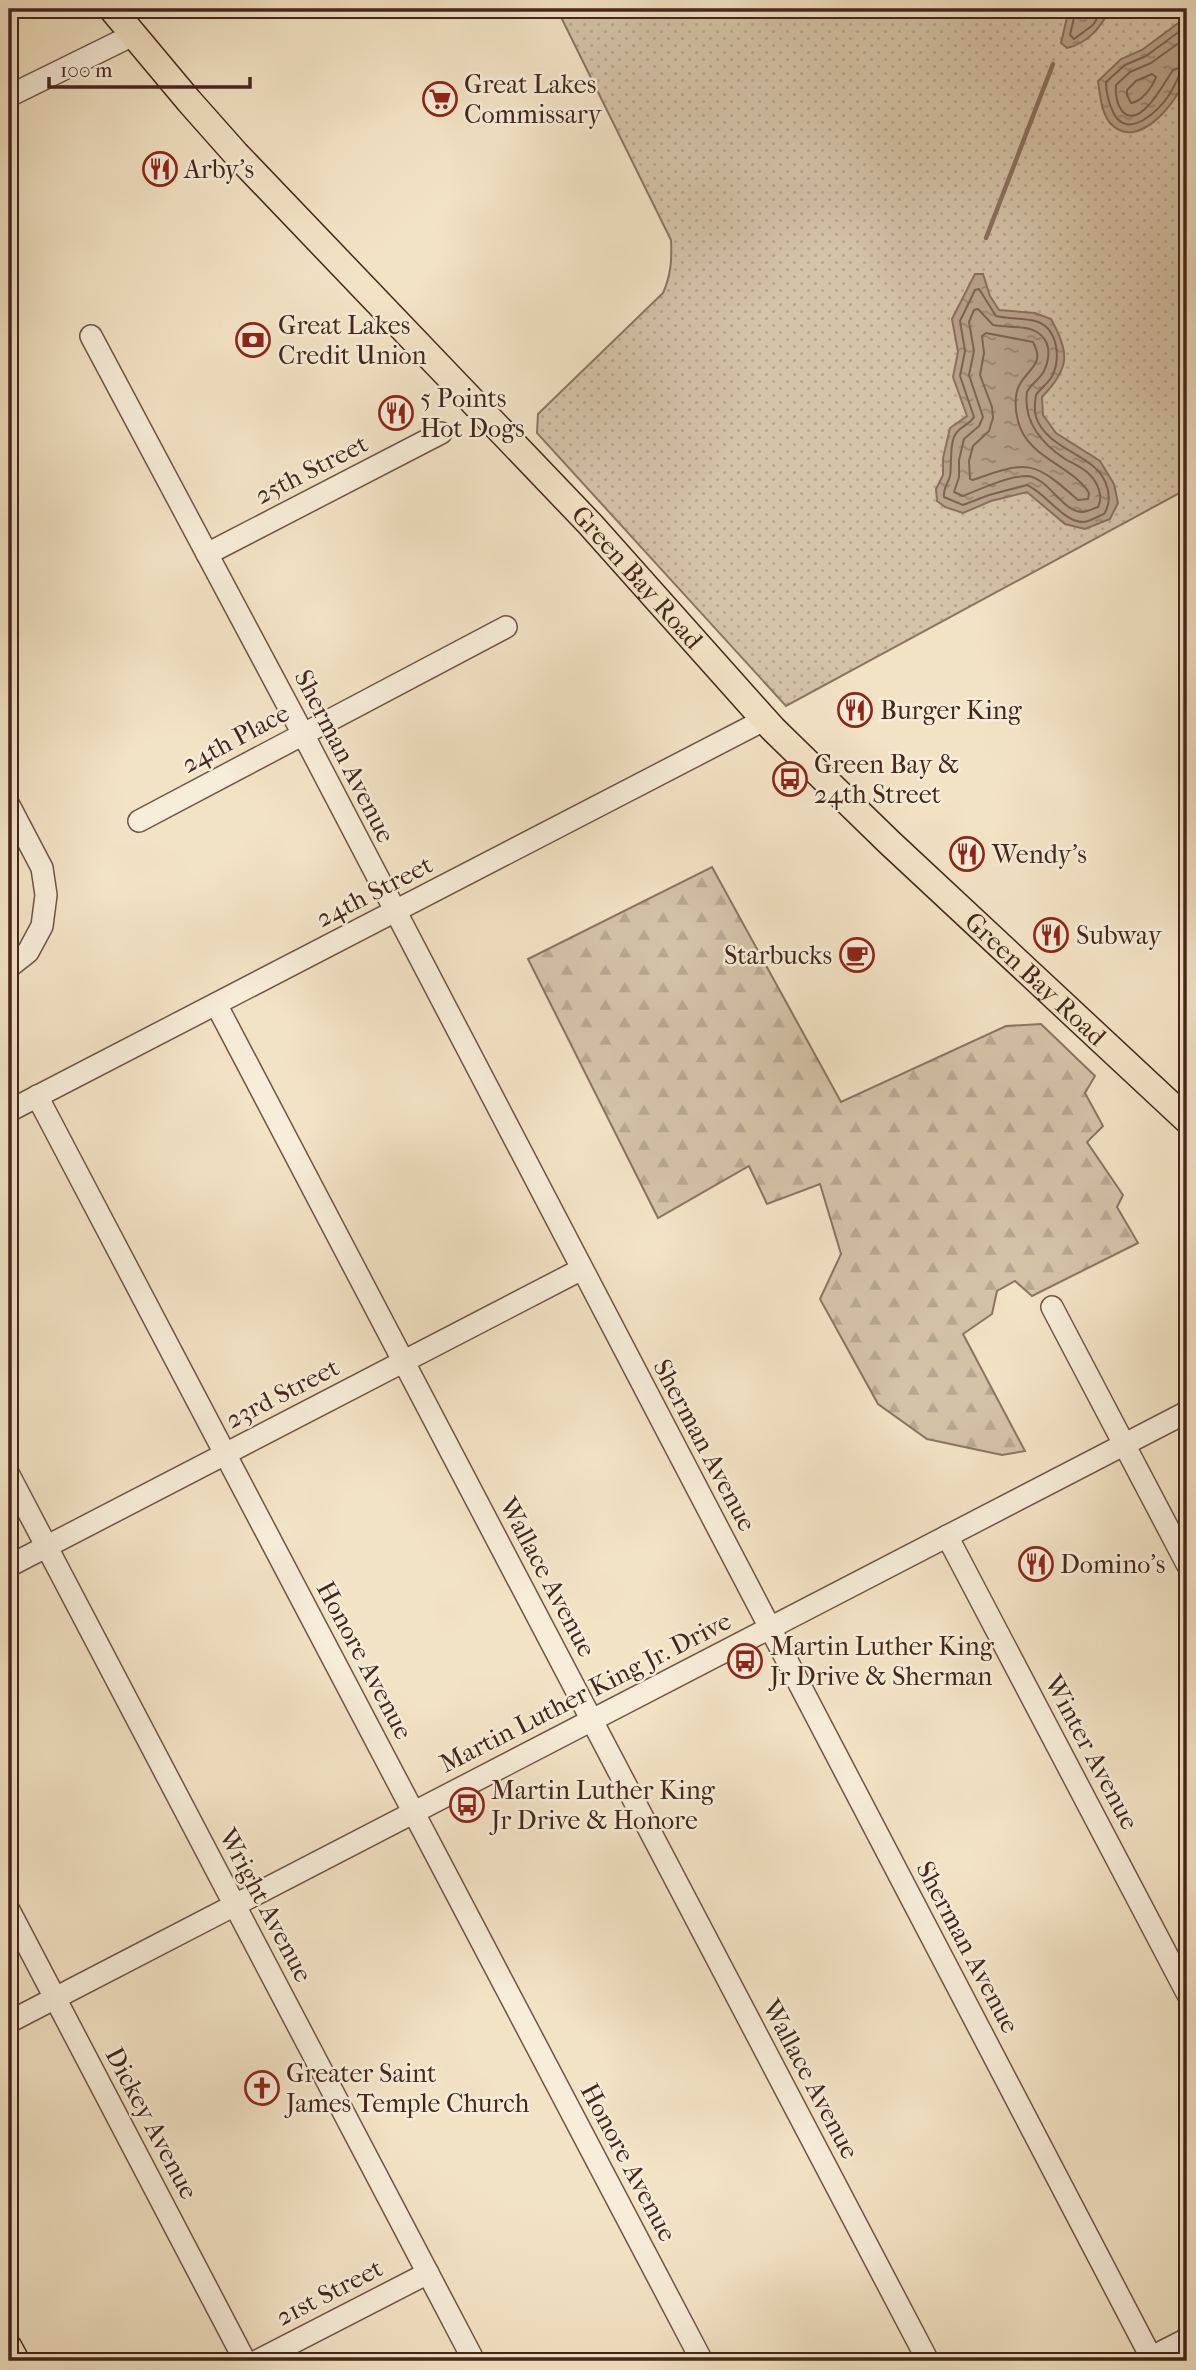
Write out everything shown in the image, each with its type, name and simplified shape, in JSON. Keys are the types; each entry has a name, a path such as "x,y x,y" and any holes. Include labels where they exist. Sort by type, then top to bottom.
{"main road":[{"name":"Green Bay Road","path":"112,9 236,154 460,385 590,524 764,720 888,842 1187,1120"},
{"path":"9,2348 16,2361"}],"street":[{"path":"13,87 133,34"},
{"name":"Sherman Avenue","path":"91,336 303,734 1150,2360"},
{"name":"25th Street","path":"207,554 441,433"},
{"name":"24th Place","path":"139,821 506,626"},
{"name":"24th Street","path":"9,1111 764,720"},
{"path":"9,804 42,868 46,895 42,926 28,951 9,967"},
{"name":"Wallace Avenue","path":"216,1004 928,2361"},
{"name":"Honore Avenue","path":"37,1097 702,2361"},
{"name":"23rd Street","path":"9,1566 582,1269"},
{"path":"1052,1307 1187,1564"},
{"name":"Martin Luther King Jr. Drive","path":"9,2022 1187,1412"},
{"name":"Wright Avenue","path":"9,1475 474,2361"},
{"name":"Winter Avenue","path":"947,1536 1187,1993"},
{"name":"Dickey Avenue","path":"9,1910 245,2361"},
{"name":"21st Street","path":"257,2361 428,2273"},
{"path":"1150,2360 1187,2339"}],"green space":[{"path":"557,9 1187,9 1187,489 786,706 537,433 538,414 663,293 671,260 671,240"},
{"path":"712,867 841,1102 1006,1026 1041,1024 1095,1076 1085,1093 1103,1126 1087,1142 1123,1195 1117,1207 1138,1243 1032,1296 1015,1281 997,1291 992,1314 963,1334 1025,1451 1002,1455 927,1439 878,1404 820,1299 841,1254 820,1184 767,1204 749,1166 658,1218 528,959"}],"water":[{"path":"1069,9 1111,9 1088,38 1067,48 1061,43"},
{"path":"1187,23 1189,58 1186,77 1174,99 1155,121 1144,128 1132,132 1121,131 1110,123 1105,114 1098,81 1121,59 1142,50 1177,24"},
{"path":"975,274 983,274 990,296 999,310 1035,313 1051,319 1062,341 1064,360 1058,377 1042,397 1043,415 1056,433 1100,461 1114,484 1118,503 1110,519 1085,529 1065,524 1027,492 991,501 963,513 937,501 936,489 943,475 943,458 950,428 967,416 953,377 958,352 952,319"}],"waterway":[{"path":"986,238 1053,64"}],"place":[{"name":"Great Lakes Commissary","path":"440,99"},
{"name":"Arby's","path":"160,169"},
{"name":"Great Lakes Credit Union","path":"253,340"},
{"name":"5 Points Hot Dogs","path":"396,413"},
{"name":"Burger King","path":"855,710"},
{"name":"Green Bay & 24th Street","path":"790,779"},
{"name":"Wendy's","path":"967,854"},
{"name":"Subway","path":"1051,935"},
{"name":"Starbucks","path":"857,955"},
{"name":"Domino's","path":"1036,1564"},
{"name":"Martin Luther King Jr Drive & Sherman","path":"745,1661"},
{"name":"Martin Luther King Jr Drive & Honore","path":"467,1805"},
{"name":"Greater Saint James Temple Church","path":"262,2088"}]}
